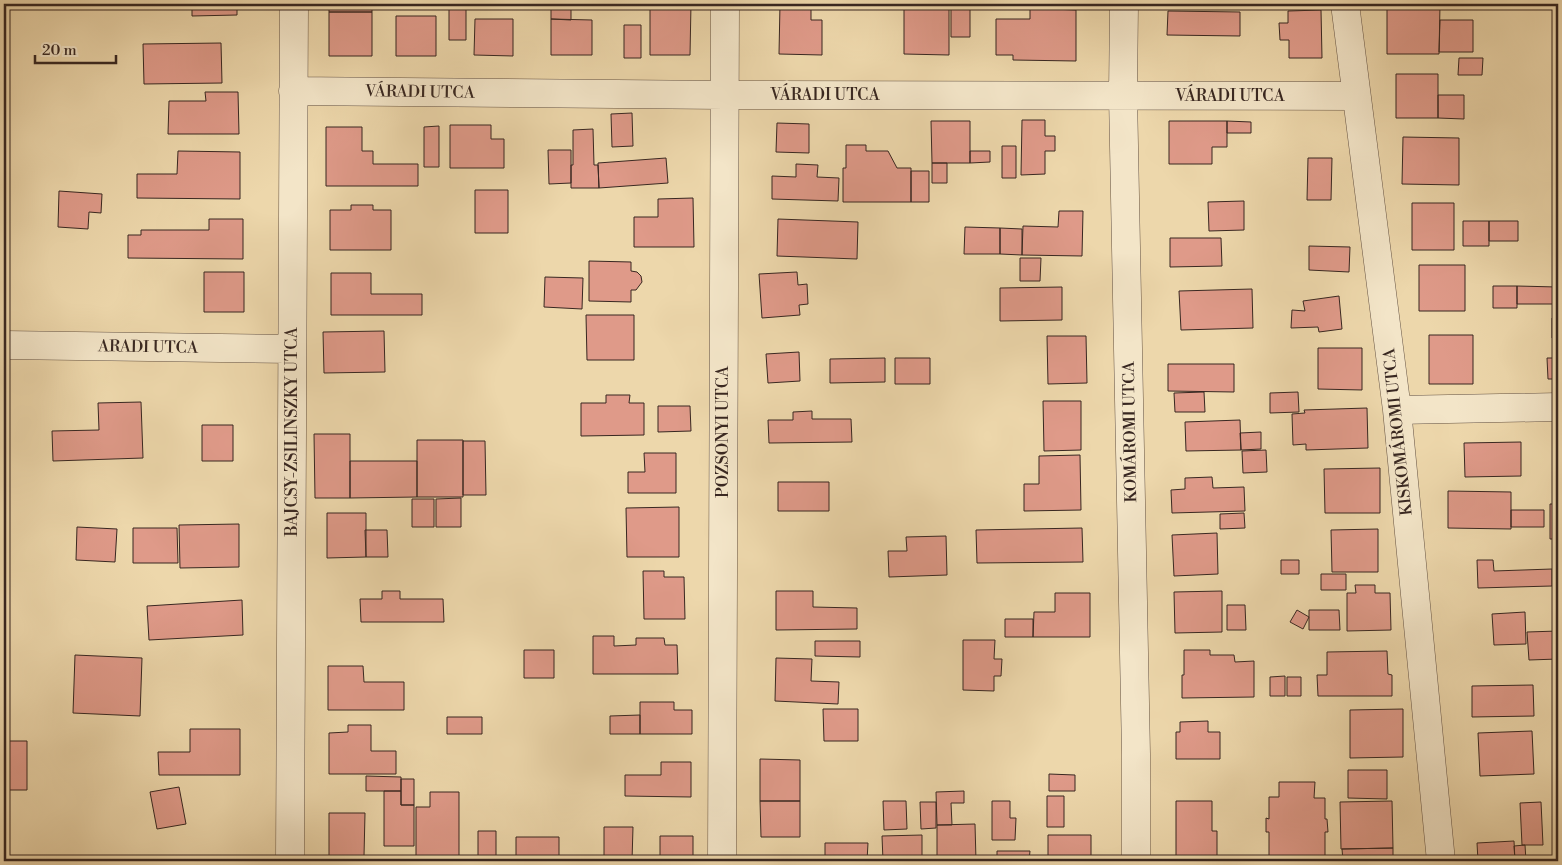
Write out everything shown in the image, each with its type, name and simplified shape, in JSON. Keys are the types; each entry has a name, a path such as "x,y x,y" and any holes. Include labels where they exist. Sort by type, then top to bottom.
{"street":[{"name":"BAJCSY-ZSILINSZKY UTCA","path":"290,861 294,4"},
{"name":"POZSONYI UTCA","path":"722,861 725,4"},
{"name":"KOMÁROMI UTCA","path":"1124,4 1123,95 1136,744 1136,861"},
{"name":"KISKOMÁROMI UTCA","path":"1345,4 1397,410 1441,861"},
{"name":"VÁRADI UTCA","path":"293,91 724,96 1356,96"},
{"name":"ARADI UTCA","path":"4,345 292,349"},
{"path":"1397,410 1558,407"}],"building":[{"path":"192,4 237,4 237,15 192,16"},
{"path":"329,4 372,4 372,12 329,12"},
{"path":"449,4 466,4 466,40 449,40"},
{"path":"551,4 571,4 571,20 551,19"},
{"path":"650,4 691,4 690,55 650,55"},
{"path":"780,4 811,4 811,20 822,20 822,55 779,54"},
{"path":"904,4 949,4 949,55 904,54"},
{"path":"951,4 970,4 970,37 951,37"},
{"path":"1387,4 1440,5 1439,54 1387,54"},
{"path":"1030,6 1052,6 1052,9 1076,10 1076,61 1013,60 1013,55 996,55 996,19 1030,19"},
{"path":"1321,10 1322,58 1289,58 1289,40 1280,40 1279,23 1288,23 1288,11"},
{"path":"1168,11 1240,12 1240,36 1167,35"},
{"path":"329,12 372,12 372,56 329,56"},
{"path":"396,16 436,16 436,56 396,56"},
{"path":"475,19 513,19 513,56 474,55"},
{"path":"551,19 592,20 592,55 551,55"},
{"path":"1440,20 1473,20 1473,52 1439,52"},
{"path":"624,25 641,25 641,58 624,58"},
{"path":"221,43 222,83 144,84 143,44"},
{"path":"1459,58 1483,58 1482,75 1458,75"},
{"path":"1396,74 1438,74 1438,118 1396,118"},
{"path":"205,92 238,92 239,134 168,134 169,101 206,101"},
{"path":"1438,95 1464,95 1464,119 1438,118"},
{"path":"632,113 633,146 612,147 611,114"},
{"path":"1022,120 1045,120 1045,136 1055,136 1055,151 1045,151 1045,174 1021,175"},
{"path":"931,121 970,121 970,163 932,163"},
{"path":"1169,121 1227,121 1227,147 1212,147 1212,164 1169,164"},
{"path":"1227,121 1251,122 1251,133 1227,133"},
{"path":"777,123 809,124 809,153 776,152"},
{"path":"450,125 491,125 491,139 504,139 504,168 450,168"},
{"path":"439,126 439,167 424,167 424,127"},
{"path":"326,127 362,127 362,151 373,151 373,164 418,164 418,186 326,186"},
{"path":"593,129 594,165 598,165 599,188 571,188 573,130"},
{"path":"1403,137 1459,138 1459,185 1402,184"},
{"path":"846,145 866,145 866,151 888,151 897,168 911,168 911,202 843,202 843,168 846,168"},
{"path":"1002,146 1016,146 1016,178 1002,178"},
{"path":"548,150 571,150 571,183 549,184"},
{"path":"178,151 240,152 240,199 137,198 137,174 177,174"},
{"path":"970,151 990,151 990,162 970,163"},
{"path":"666,158 668,183 599,188 598,163"},
{"path":"1308,158 1332,158 1331,200 1307,200"},
{"path":"932,163 947,163 947,183 932,183"},
{"path":"796,164 818,165 817,177 839,178 838,201 772,199 772,176 796,177"},
{"path":"911,171 929,171 929,202 911,202"},
{"path":"475,190 508,190 508,233 475,233"},
{"path":"59,191 102,194 101,213 89,212 88,229 58,227"},
{"path":"693,198 694,247 634,247 634,217 658,217 658,199"},
{"path":"1244,201 1244,230 1209,231 1208,202"},
{"path":"1412,203 1454,203 1454,250 1412,250"},
{"path":"351,205 373,205 373,210 391,210 391,250 330,250 330,210 351,210"},
{"path":"1059,211 1083,211 1082,256 1022,255 1023,226 1058,227"},
{"path":"209,219 243,219 243,259 128,258 128,235 141,235 141,230 209,230"},
{"path":"778,219 858,222 857,259 777,256"},
{"path":"1463,221 1489,221 1489,246 1463,246"},
{"path":"1489,221 1518,221 1518,241 1489,241"},
{"path":"965,227 1000,228 1000,254 964,254"},
{"path":"1000,228 1022,229 1022,255 1000,254"},
{"path":"1170,238 1221,238 1222,266 1170,267"},
{"path":"1309,246 1350,247 1349,272 1309,270"},
{"path":"1020,258 1041,258 1040,281 1020,281"},
{"path":"589,261 631,262 631,271 637,272 641,276 642,282 636,290 631,290 631,302 589,301"},
{"path":"1419,265 1465,265 1465,311 1419,311"},
{"path":"204,272 244,272 244,312 204,312"},
{"path":"797,272 798,285 807,284 808,304 799,305 800,315 762,318 759,274"},
{"path":"331,273 371,273 371,294 422,294 422,315 331,315"},
{"path":"545,277 583,278 582,309 544,307"},
{"path":"1493,286 1517,286 1517,308 1493,308"},
{"path":"1517,286 1557,287 1557,304 1517,304"},
{"path":"1062,287 1062,320 1000,321 1000,288"},
{"path":"1252,289 1253,328 1181,330 1179,291"},
{"path":"1339,296 1342,329 1319,332 1318,327 1291,328 1292,310 1305,311 1303,301"},
{"path":"586,315 634,315 634,360 587,360"},
{"path":"1552,318 1558,318 1558,338 1552,338"},
{"path":"384,331 385,372 324,373 323,332"},
{"path":"1429,335 1473,335 1473,384 1429,384"},
{"path":"1047,336 1086,336 1087,383 1048,384"},
{"path":"1318,348 1362,348 1362,390 1318,389"},
{"path":"799,352 800,381 768,383 766,354"},
{"path":"885,358 885,382 830,383 830,359"},
{"path":"895,358 930,358 930,384 895,384"},
{"path":"1547,358 1558,358 1558,379 1548,379"},
{"path":"1168,364 1234,364 1234,392 1168,391"},
{"path":"1204,392 1205,412 1175,412 1174,393"},
{"path":"1298,392 1299,412 1270,413 1270,393"},
{"path":"606,395 630,395 629,403 644,403 644,435 581,436 581,403 606,403"},
{"path":"1043,401 1081,401 1081,450 1044,451"},
{"path":"141,402 143,458 53,461 52,431 99,430 98,403"},
{"path":"658,406 690,406 691,431 658,432"},
{"path":"1367,408 1368,448 1306,450 1306,444 1293,445 1292,414 1305,413 1304,410"},
{"path":"812,411 812,419 851,419 852,442 769,443 768,420 793,420 793,412"},
{"path":"1240,420 1241,450 1186,451 1185,422"},
{"path":"202,425 233,425 233,461 202,461"},
{"path":"1261,432 1261,449 1241,450 1240,433"},
{"path":"314,434 350,434 350,498 315,498"},
{"path":"417,440 463,440 463,497 417,497"},
{"path":"463,441 485,441 486,495 463,495"},
{"path":"1521,442 1521,476 1465,477 1464,443"},
{"path":"1266,450 1267,472 1243,473 1242,451"},
{"path":"644,453 676,453 676,493 628,493 628,472 645,472"},
{"path":"1080,455 1081,510 1024,511 1024,484 1039,484 1039,456"},
{"path":"350,461 417,461 417,497 350,498"},
{"path":"1380,468 1380,513 1325,513 1324,469"},
{"path":"1212,477 1213,488 1244,487 1245,511 1172,513 1171,490 1185,489 1185,478"},
{"path":"778,482 829,482 829,511 778,511"},
{"path":"1448,491 1511,492 1511,529 1448,528"},
{"path":"461,498 461,527 436,527 436,499"},
{"path":"412,499 434,499 434,527 412,527"},
{"path":"1550,504 1558,504 1558,539 1550,539"},
{"path":"679,507 679,557 627,557 626,508"},
{"path":"1511,510 1544,510 1544,527 1511,527"},
{"path":"327,513 366,513 366,557 327,558"},
{"path":"1244,513 1245,528 1220,529 1220,514"},
{"path":"239,524 239,567 180,568 179,525"},
{"path":"77,527 117,529 115,562 76,560"},
{"path":"133,528 177,528 178,563 133,563"},
{"path":"1082,528 1083,562 977,563 976,530"},
{"path":"1378,529 1378,572 1332,572 1331,530"},
{"path":"365,530 387,530 388,557 366,557"},
{"path":"1217,533 1218,574 1174,576 1172,535"},
{"path":"946,536 947,575 889,577 888,551 907,551 906,537"},
{"path":"1281,560 1299,560 1299,574 1281,574"},
{"path":"1477,560 1493,560 1494,571 1552,569 1552,586 1478,588"},
{"path":"643,571 664,571 664,577 684,577 685,619 644,619"},
{"path":"1321,574 1346,574 1346,590 1321,590"},
{"path":"1355,585 1375,585 1375,593 1390,593 1391,630 1347,631 1347,593 1356,593"},
{"path":"382,591 400,591 400,599 443,599 444,622 361,622 360,599 382,599"},
{"path":"776,591 813,591 813,607 857,608 857,629 776,630"},
{"path":"1222,591 1222,632 1175,633 1174,592"},
{"path":"1055,593 1090,593 1090,637 1033,637 1034,612 1055,612"},
{"path":"242,600 243,635 149,640 147,606"},
{"path":"1227,605 1245,605 1246,630 1227,630"},
{"path":"1297,610 1309,617 1303,629 1290,622"},
{"path":"1309,610 1339,610 1340,630 1309,630"},
{"path":"1525,612 1526,644 1494,645 1492,614"},
{"path":"1005,619 1033,619 1033,637 1005,637"},
{"path":"1558,631 1558,659 1529,660 1527,632"},
{"path":"593,636 614,636 614,646 636,645 636,638 664,638 665,645 677,645 678,674 593,674"},
{"path":"963,640 995,640 994,659 1002,659 1001,676 994,676 994,691 963,690"},
{"path":"815,641 860,641 860,657 815,656"},
{"path":"524,650 554,650 554,678 524,678"},
{"path":"1184,650 1210,650 1210,655 1234,655 1235,662 1254,661 1254,697 1182,698"},
{"path":"1387,651 1388,674 1392,675 1392,696 1318,696 1317,675 1327,675 1327,652"},
{"path":"75,655 142,658 140,716 73,713"},
{"path":"776,658 812,659 811,681 839,682 838,704 775,701"},
{"path":"328,666 363,666 364,682 404,682 404,710 328,710"},
{"path":"1285,676 1285,696 1270,696 1270,677"},
{"path":"1287,677 1301,677 1301,696 1287,696"},
{"path":"1533,685 1534,716 1472,717 1472,686"},
{"path":"640,702 674,702 674,710 692,710 692,734 640,734"},
{"path":"823,709 858,709 858,741 824,741"},
{"path":"1403,709 1403,757 1350,758 1350,710"},
{"path":"640,715 640,734 610,734 610,716"},
{"path":"447,717 482,717 482,734 447,734"},
{"path":"1208,721 1208,732 1220,732 1220,759 1176,759 1176,732 1180,732 1180,722"},
{"path":"348,725 371,725 371,751 396,751 396,774 329,774 329,733 348,732"},
{"path":"190,729 240,729 240,775 159,775 158,752 190,752"},
{"path":"1532,731 1534,774 1480,776 1478,733"},
{"path":"4,741 27,741 27,790 4,790"},
{"path":"760,759 800,760 800,801 760,801"},
{"path":"661,762 691,762 691,797 625,796 625,775 661,775"},
{"path":"1348,770 1387,770 1387,799 1348,798"},
{"path":"1049,774 1075,775 1075,791 1049,791"},
{"path":"366,776 401,777 401,791 366,791"},
{"path":"401,779 414,779 414,805 401,805"},
{"path":"1279,782 1315,782 1314,798 1325,798 1325,819 1327,819 1328,832 1325,832 1325,861 1269,861 1269,832 1266,832 1266,818 1269,819 1269,797 1279,797"},
{"path":"179,787 186,824 157,829 150,792"},
{"path":"384,791 401,791 401,805 414,805 414,846 384,846"},
{"path":"964,791 964,803 951,803 952,825 937,825 936,792"},
{"path":"430,792 459,792 459,861 416,861 416,807 430,807"},
{"path":"1047,796 1064,796 1064,827 1047,827"},
{"path":"760,801 800,801 800,837 761,837"},
{"path":"883,801 906,801 907,829 884,830"},
{"path":"992,801 1010,801 1010,818 1016,818 1015,840 992,840"},
{"path":"1176,801 1212,801 1212,831 1217,831 1217,861 1176,861"},
{"path":"1392,801 1393,848 1341,849 1340,802"},
{"path":"920,802 936,802 936,828 921,829"},
{"path":"1541,802 1543,845 1522,845 1520,803"},
{"path":"329,813 365,813 364,856 377,856 377,861 329,861"},
{"path":"975,824 976,861 937,861 937,825"},
{"path":"604,827 633,827 632,861 604,861"},
{"path":"478,831 496,831 496,861 478,861"},
{"path":"922,835 922,861 883,861 882,836"},
{"path":"1048,835 1091,835 1091,861 1048,861"},
{"path":"660,836 693,836 693,861 660,861"},
{"path":"516,837 559,837 559,861 516,861"},
{"path":"1514,841 1515,861 1478,861 1477,843"},
{"path":"825,843 868,843 867,861 825,861"},
{"path":"1525,845 1526,861 1515,861 1514,846"},
{"path":"1393,848 1393,861 1343,861 1342,849"},
{"path":"997,851 1030,851 1029,861 997,861"}]}
